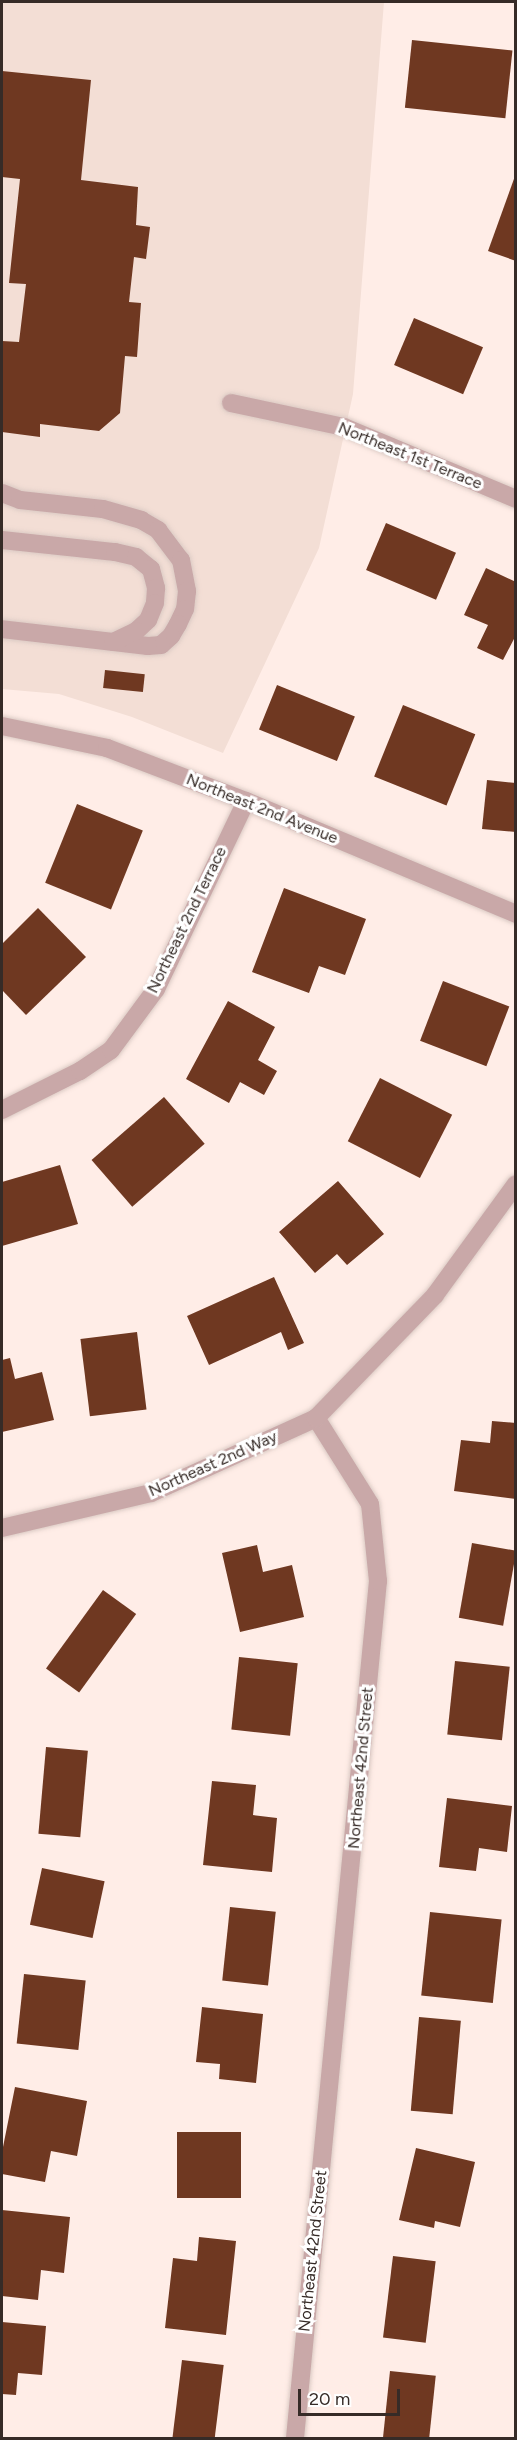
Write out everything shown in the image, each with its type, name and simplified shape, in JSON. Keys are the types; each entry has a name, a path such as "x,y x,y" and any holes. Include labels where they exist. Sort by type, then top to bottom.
{"street":[{"name":"Northeast 1st Terrace","path":"231,402 344,427 516,499"},
{"path":"2,493 21,500 122,513 158,530 181,560 186,576 185,609 171,636 161,645 113,642 2,629"},
{"path":"2,540 115,552 136,557 151,569 156,588 155,603 148,620 136,631 113,642"},
{"name":"Northeast 2nd Avenue","path":"2,726 107,748 246,801 516,914"},
{"name":"Northeast 2nd Terrace","path":"2,1110 80,1071 111,1050 156,989 246,801"},
{"path":"316,1419 435,1295 516,1184"},
{"name":"Northeast 2nd Way","path":"2,1528 151,1493 316,1419"},
{"name":"Northeast 42nd Street","path":"295,2439 378,1581 370,1504 316,1419"}],"shaded area":[{"path":"2,2 384,2 353,394 319,548 223,753 132,717 59,694 2,689"}],"building":[{"path":"412,40 512,51 505,118 405,108"},
{"path":"2,71 91,80 81,180 138,187 136,225 150,227 146,259 134,257 129,302 141,303 137,357 125,356 120,413 99,431 40,424 40,437 2,432 2,341 19,342 26,284 9,283 20,179 2,177"},
{"path":"516,176 516,261 488,251"},
{"path":"414,318 483,347 463,394 394,365"},
{"path":"386,523 456,553 436,600 366,570"},
{"path":"486,568 516,582 516,635 503,660 477,648 488,625 464,615"},
{"path":"105,670 145,674 143,692 103,688"},
{"path":"277,685 355,716 337,761 259,730"},
{"path":"403,705 475,734 446,806 374,776"},
{"path":"487,780 516,783 516,832 482,829"},
{"path":"77,804 143,831 111,909 45,883"},
{"path":"284,888 366,919 345,975 319,966 309,993 252,972"},
{"path":"38,908 86,957 26,1015 2,990 2,944"},
{"path":"443,981 509,1006 486,1066 420,1041"},
{"path":"228,1001 275,1027 258,1060 277,1071 264,1095 240,1082 229,1103 186,1079"},
{"path":"380,1078 452,1115 420,1178 348,1141"},
{"path":"164,1097 205,1144 132,1207 92,1160"},
{"path":"60,1165 78,1224 2,1246 2,1182"},
{"path":"338,1181 384,1234 347,1265 337,1254 315,1273 279,1232"},
{"path":"274,1277 304,1343 288,1350 281,1332 209,1365 187,1316"},
{"path":"137,1332 147,1409 90,1416 80,1339"},
{"path":"10,1358 15,1379 42,1372 54,1420 2,1432 2,1360"},
{"path":"492,1421 516,1423 516,1499 454,1491 461,1440 490,1443"},
{"path":"472,1543 516,1551 503,1626 459,1618"},
{"path":"257,1545 263,1572 292,1565 304,1617 240,1632 222,1553"},
{"path":"103,1590 136,1614 79,1693 46,1668"},
{"path":"239,1657 298,1663 290,1736 231,1730"},
{"path":"455,1661 510,1667 502,1740 447,1735"},
{"path":"46,1747 88,1751 80,1837 38,1834"},
{"path":"212,1781 256,1785 253,1815 277,1818 272,1872 203,1865"},
{"path":"447,1798 512,1806 507,1852 479,1848 476,1871 439,1867"},
{"path":"42,1868 105,1881 93,1938 30,1925"},
{"path":"230,1907 276,1912 268,1985 222,1981"},
{"path":"430,1912 502,1920 493,2003 421,1996"},
{"path":"24,1974 86,1980 78,2050 17,2044"},
{"path":"202,2007 263,2014 256,2083 219,2079 220,2064 196,2062"},
{"path":"419,2017 461,2021 453,2114 411,2111"},
{"path":"15,2087 87,2101 77,2156 51,2151 45,2182 2,2174 2,2152"},
{"path":"177,2132 241,2132 241,2198 177,2198"},
{"path":"416,2148 475,2162 460,2227 435,2221 434,2228 399,2220"},
{"path":"2,2210 70,2217 64,2273 41,2270 38,2300 2,2296"},
{"path":"199,2237 236,2241 226,2335 165,2328 173,2258 197,2261"},
{"path":"393,2256 436,2261 426,2343 383,2337"},
{"path":"2,2322 46,2326 42,2375 18,2373 16,2395 2,2394"},
{"path":"182,2360 224,2365 215,2438 172,2437"},
{"path":"390,2371 436,2376 429,2438 383,2438"}]}
